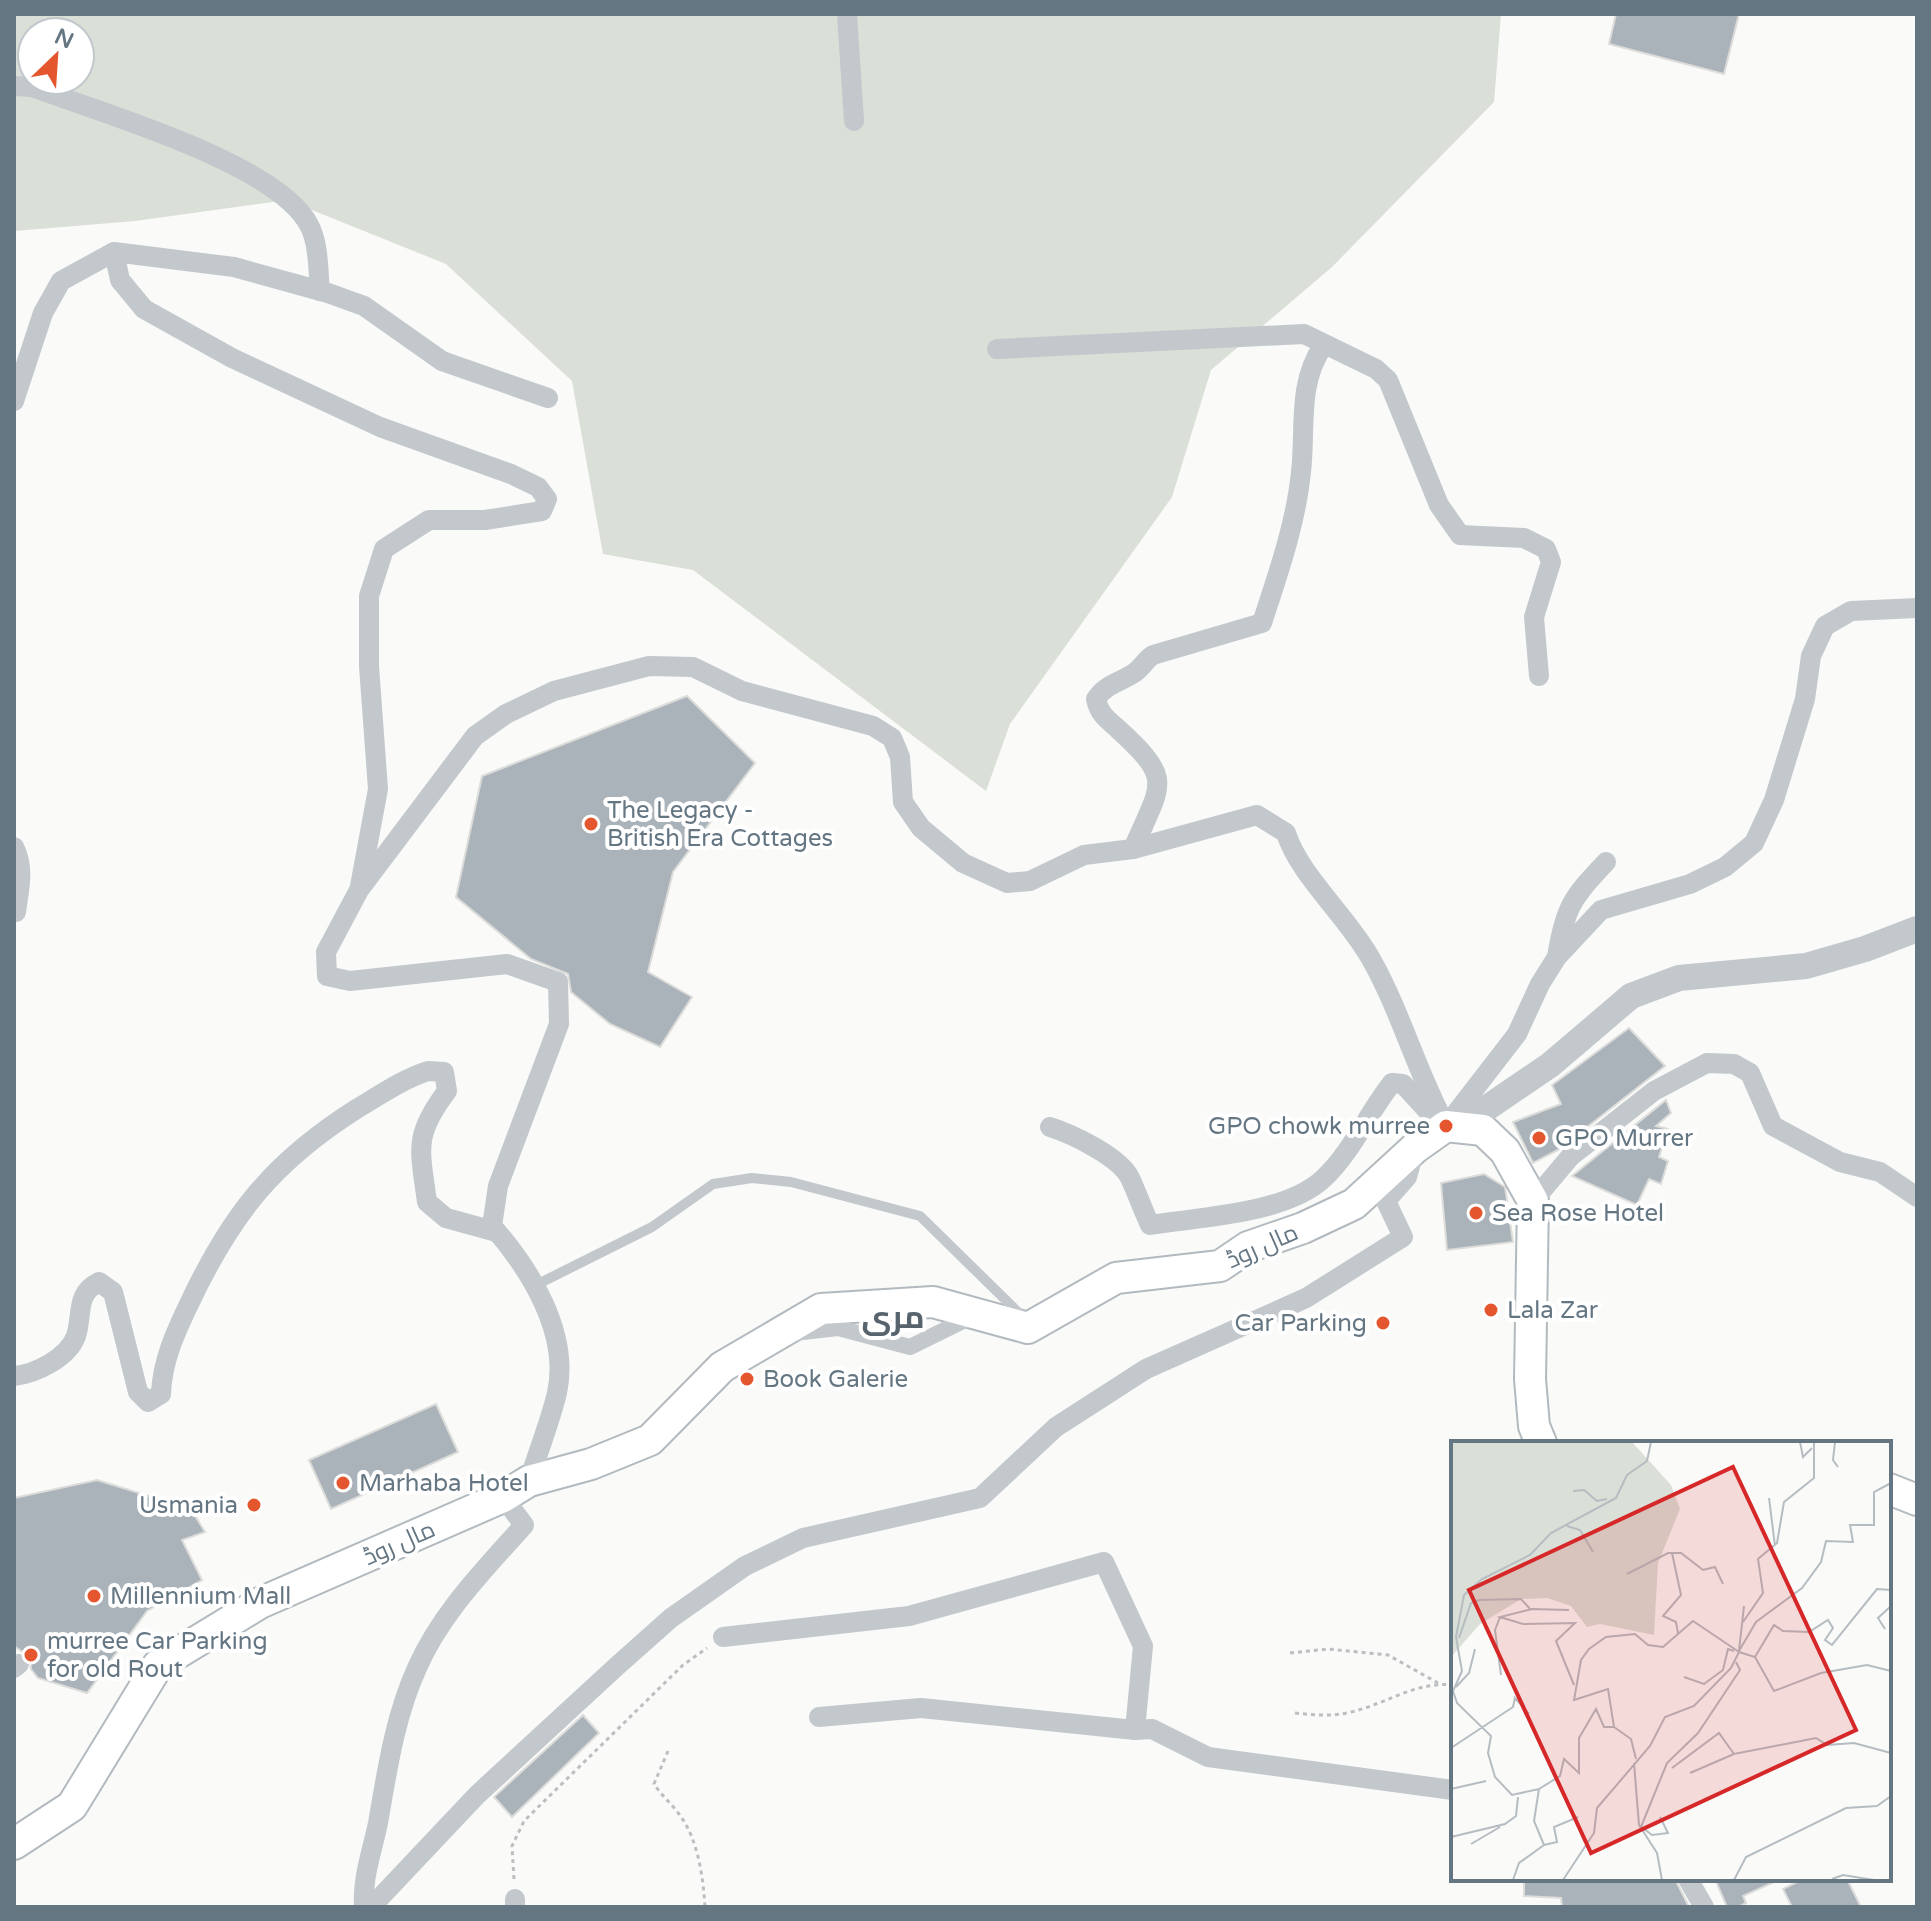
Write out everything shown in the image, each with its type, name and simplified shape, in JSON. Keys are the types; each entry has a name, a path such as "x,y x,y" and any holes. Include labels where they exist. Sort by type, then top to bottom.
{"main road":[{"name":"مال روڈ","path":"14,1844 72,1806 158,1665 260,1603 503,1497 529,1481 591,1464 650,1440 722,1367 821,1309 933,1302 1020,1324 1116,1278 1220,1266 1248,1247 1303,1228 1354,1204 1415,1148 1446,1126"},
{"path":"1446,1126 1483,1130 1505,1151 1533,1201 1530,1379 1534,1426 1540,1441"},
{"path":"1891,1490 1917,1500"}],"street":[{"path":"847,14 854,121"},
{"path":"14,86 32,87 238,165 287,200 309,223 320,291"},
{"path":"114,252 120,280 144,309 207,344 380,427 511,474 538,487 547,499 542,511 485,520 429,520 384,549 369,596 369,666 378,789 359,890"},
{"path":"14,401 43,313 61,281 114,252 234,267 320,291 364,306 442,361 548,398"},
{"path":"997,349 1304,334 1323,346 1376,369 1388,380 1439,505 1460,535 1524,538 1546,549 1551,562 1534,617 1539,676"},
{"path":"1133,849 1152,804 1157,771 1150,758 1098,711 1096,699 1103,688 1138,671 1143,661 1153,655 1262,623 1286,548 1301,473 1302,413 1310,373 1323,346"},
{"path":"1446,1126 1517,1034 1557,957 1601,910 1690,884 1725,867 1754,843 1774,800 1805,699 1811,656 1825,626 1851,611 1917,608"},
{"path":"529,1481 557,1391 559,1351 536,1285 492,1226 498,1186 559,1024 558,982 507,964 350,981 327,976 326,952 359,890 475,736 506,714 554,691 649,666 693,667 742,691 873,726 892,738 900,757 903,802 921,828 963,863 1007,883 1030,881 1084,855 1133,849 1257,815 1286,833 1292,853 1333,903 1371,959 1446,1126"},
{"path":"14,847 20,859 21,876 16,912"},
{"path":"1557,957 1563,920 1575,896 1606,862"},
{"path":"1446,1126 1481,1112 1550,1065 1631,996 1679,978 1806,966 1917,929"},
{"path":"1533,1201 1570,1157 1654,1091 1707,1063 1734,1064 1750,1073 1773,1126 1840,1162 1880,1172 1917,1197"},
{"path":"14,1376 29,1375 50,1363 68,1346 75,1338 81,1298 87,1287 99,1282 113,1292 138,1392 148,1402 161,1394 165,1365 180,1322 209,1259 249,1198 284,1161 326,1129 414,1075 428,1071 444,1072 447,1091 431,1113 418,1147 427,1202 446,1218 497,1232"},
{"path":"1050,1127 1080,1139 1118,1163 1130,1178 1150,1225 1264,1206 1303,1193 1323,1179 1340,1159 1392,1083 1403,1084 1429,1115 1446,1126"},
{"path":"503,1497 524,1525 449,1613 417,1668 391,1747 373,1849 362,1884 372,1906 477,1795 617,1666 671,1618 745,1566 803,1538 980,1498 1056,1427 1146,1369 1306,1298 1403,1237 1386,1201 1407,1177 1415,1148"},
{"name":"مال روڈ","path":"772,1335 838,1328 910,1347 969,1318 1020,1324"},
{"path":"723,1637 909,1616 1104,1562 1143,1646 1135,1730"},
{"path":"819,1717 921,1708 1135,1730 1152,1729 1208,1757 1451,1790"},
{"path":"1689,1881 1704,1907"}],"lane":[{"path":"536,1285 652,1227 713,1184 752,1178 791,1182 920,1216 1021,1314 1020,1324"}],"path":[{"path":"515,1903 512,1846 524,1821 683,1665 723,1637"},
{"path":"1290,1653 1328,1649 1388,1655 1438,1683 1451,1685"},
{"path":"1295,1713 1319,1716 1352,1712 1438,1683"},
{"path":"668,1751 654,1784 680,1816 693,1841 704,1883 705,1907"}],"shaded area":[{"path":"14,14 1501,14 1494,102 1332,267 1211,370 1172,497 1010,724 986,791 693,570 603,554 572,381 446,264 287,200 135,221 14,231"}],"building":[{"path":"1616,14 1739,14 1724,74 1609,44"},
{"name":"The Legacy - British Era Cottages","path":"687,696 755,763 673,872 648,972 692,997 660,1047 610,1024 571,992 568,974 531,959 456,897 482,776"},
{"path":"1629,1028 1665,1066 1558,1150 1533,1163 1513,1122 1561,1104 1552,1085"},
{"path":"1666,1100 1671,1113 1656,1126 1668,1129 1659,1157 1668,1161 1661,1184 1649,1179 1637,1205 1572,1176"},
{"name":"Sea Rose Hotel","path":"1484,1174 1505,1187 1513,1242 1447,1250 1441,1183"},
{"path":"436,1404 458,1452 331,1509 309,1460"},
{"name":"Millennium Mall","path":"97,1480 191,1509 205,1532 182,1540 202,1580 147,1611 87,1693 38,1678 31,1669 30,1657 14,1646 14,1498"},
{"path":"583,1715 599,1733 512,1817 494,1797"},
{"path":"1524,1881 1676,1881 1689,1907 1562,1907 1561,1898 1524,1896"},
{"path":"1716,1881 1777,1881 1743,1896 1746,1903 1727,1907"},
{"path":"1799,1881 1848,1881 1861,1907 1792,1907 1783,1889"}],"place":[{"name":"The Legacy - British Era Cottages","path":"591,824"},
{"name":"GPO chowk murree","path":"1446,1126"},
{"name":"GPO Murrer","path":"1539,1138"},
{"name":"Sea Rose Hotel","path":"1476,1213"},
{"name":"Lala Zar","path":"1491,1310"},
{"name":"Car Parking","path":"1383,1323"},
{"name":"Book Galerie","path":"747,1379"},
{"name":"Marhaba Hotel","path":"343,1483"},
{"name":"Usmania","path":"254,1505"},
{"name":"Millennium Mall","path":"94,1596"},
{"name":"murree Car Parking for old Rout","path":"31,1655"}],"district":[{"name":"مری","path":"893,1317"}]}
